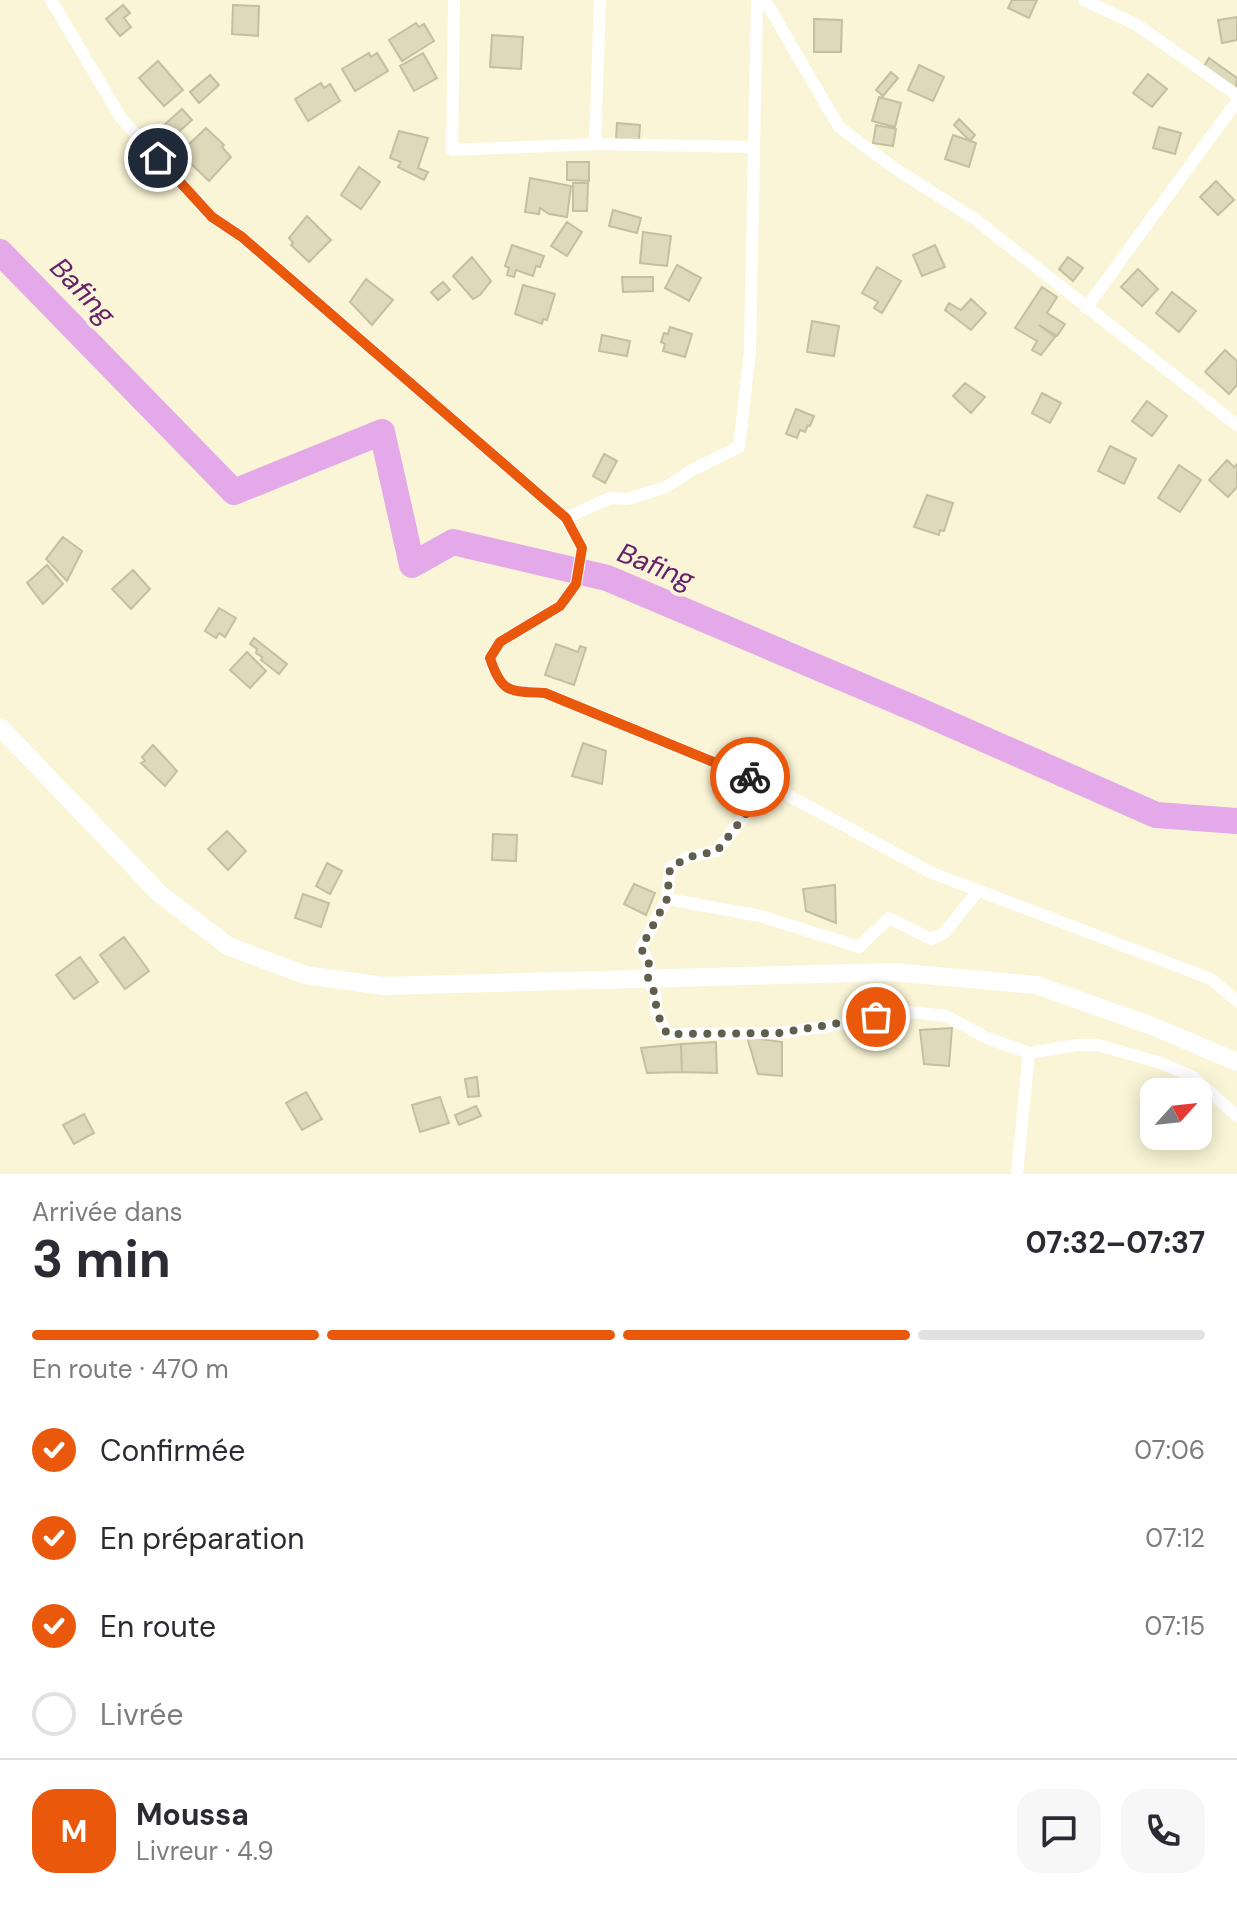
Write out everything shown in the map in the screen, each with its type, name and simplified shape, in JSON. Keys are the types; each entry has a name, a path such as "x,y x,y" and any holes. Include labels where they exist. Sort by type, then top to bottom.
{"main road":[{"path":"0,727 160,894 228,946 305,975 383,986 893,972 1036,985 1152,1026 1237,1062"}],"street":[{"path":"51,0 121,118 212,217 242,237 566,518 582,548 576,584 560,606 500,642 490,658 497,679 512,691 545,693 769,785 932,873 1211,979 1237,1001"},
{"path":"454,0 452,150 595,144 754,147"},
{"path":"595,144 600,0"},
{"path":"566,518 610,498 628,499 666,487 739,447 750,351 757,0"},
{"path":"765,0 839,127 897,170 975,219 1237,425"},
{"path":"1084,0 1137,25 1237,95"},
{"path":"1086,308 1237,101"},
{"path":"769,785 717,851 689,857 670,868 667,899 641,948 649,964 648,979 656,996 656,1011 667,1034 779,1033 851,1023 901,1011 946,1016 987,1038 1029,1053 1077,1045 1098,1045 1161,1063 1193,1077 1237,1116"},
{"path":"667,899 760,916 859,947 889,918 931,939 944,933 978,891"},
{"path":"1017,1174 1029,1053"}],"building":[{"path":"1012,0 1037,0 1029,18 1008,8"},
{"path":"123,5 130,13 124,18 131,27 120,36 106,19"},
{"path":"233,5 259,6 258,36 232,34"},
{"path":"1237,17 1237,40 1222,43 1218,20"},
{"path":"814,19 842,20 841,52 814,52"},
{"path":"416,23 419,27 424,24 434,41 402,61 389,40"},
{"path":"492,35 523,37 521,69 490,67"},
{"path":"369,53 371,57 377,53 388,71 355,91 342,69"},
{"path":"423,53 437,78 414,91 400,66"},
{"path":"1209,58 1237,78 1236,88 1204,66"},
{"path":"158,61 183,90 164,106 139,78"},
{"path":"919,65 944,77 933,101 908,90"},
{"path":"891,72 898,78 883,96 876,90"},
{"path":"1148,74 1167,89 1152,107 1133,93"},
{"path":"210,75 219,85 199,103 190,92"},
{"path":"321,83 324,88 330,84 340,101 308,121 295,99"},
{"path":"879,97 901,103 895,127 872,121"},
{"path":"182,109 192,120 174,136 164,125"},
{"path":"959,119 975,135 970,141 954,125"},
{"path":"617,123 640,125 639,140 616,139"},
{"path":"876,125 896,129 893,146 873,143"},
{"path":"1159,127 1181,133 1175,154 1153,148"},
{"path":"206,128 224,145 222,147 231,157 209,181 180,153"},
{"path":"399,131 428,138 418,168 428,172 424,180 398,167 401,162 390,158"},
{"path":"953,135 976,143 969,167 945,159"},
{"path":"567,162 589,162 589,181 567,180"},
{"path":"359,167 380,182 361,209 341,195"},
{"path":"530,178 571,186 567,217 549,214 540,208 539,214 525,212"},
{"path":"1216,181 1234,200 1218,215 1200,197"},
{"path":"573,183 588,183 587,211 573,211"},
{"path":"613,210 641,218 637,233 609,226"},
{"path":"307,216 331,240 309,262 291,245 293,243 289,238"},
{"path":"567,222 582,232 567,256 551,246"},
{"path":"643,232 671,236 667,266 640,263"},
{"path":"512,245 544,256 533,276 516,270 514,277 507,275 509,268 505,266"},
{"path":"935,245 945,267 922,276 913,255"},
{"path":"472,257 491,281 473,299 453,276"},
{"path":"1068,257 1083,268 1073,281 1059,269"},
{"path":"677,265 701,278 689,301 665,288"},
{"path":"877,267 901,281 882,313 874,308 878,302 862,293"},
{"path":"1138,269 1158,289 1142,306 1121,287"},
{"path":"622,277 653,277 653,291 623,292"},
{"path":"366,279 393,300 372,325 350,302"},
{"path":"443,282 450,290 438,300 431,292"},
{"path":"523,285 555,294 547,320 543,319 542,324 515,314"},
{"path":"1042,287 1057,297 1047,313 1065,324 1057,336 1039,325 1055,337 1041,355 1032,350 1037,341 1015,328"},
{"path":"1172,292 1196,311 1179,332 1156,313"},
{"path":"971,299 986,313 971,330 945,310 949,303 961,310"},
{"path":"812,321 839,326 834,356 807,352"},
{"path":"670,327 692,334 685,357 663,351 665,344 661,342"},
{"path":"602,335 630,341 627,356 599,351"},
{"path":"1225,350 1237,361 1237,385 1229,394 1205,372"},
{"path":"965,383 985,397 971,413 953,396"},
{"path":"1042,393 1061,403 1050,423 1032,413"},
{"path":"1147,401 1167,416 1152,436 1132,421"},
{"path":"796,409 814,416 810,426 805,432 800,430 797,438 786,434"},
{"path":"1110,446 1136,459 1124,484 1098,471"},
{"path":"604,454 617,461 605,483 593,476"},
{"path":"1227,460 1234,467 1237,464 1237,487 1228,497 1209,480"},
{"path":"1179,465 1201,480 1180,512 1158,498"},
{"path":"927,495 953,503 944,531 940,530 939,535 914,527"},
{"path":"63,537 82,551 67,581 46,559"},
{"path":"47,565 63,584 43,604 27,583"},
{"path":"133,570 150,589 131,609 112,589"},
{"path":"219,608 236,618 225,637 219,633 216,638 205,631"},
{"path":"254,638 287,664 279,674 256,653 257,649 250,644"},
{"path":"556,644 578,652 580,646 586,648 574,685 545,675"},
{"path":"247,652 266,671 250,688 230,670"},
{"path":"583,743 606,751 602,784 572,776"},
{"path":"153,745 177,771 165,786 141,763 145,761 142,757"},
{"path":"227,831 246,851 228,870 208,849"},
{"path":"493,834 517,835 516,861 492,860"},
{"path":"327,863 342,871 330,894 316,886"},
{"path":"634,884 655,893 646,915 624,904"},
{"path":"835,885 836,923 806,911 803,889"},
{"path":"303,894 329,903 321,927 295,918"},
{"path":"124,937 149,971 125,989 100,955"},
{"path":"80,957 98,982 74,999 56,975"},
{"path":"952,1028 949,1066 924,1064 920,1030"},
{"path":"747,1037 782,1042 782,1076 758,1074"},
{"path":"716,1042 717,1073 682,1072 681,1044"},
{"path":"681,1044 682,1072 647,1073 641,1048"},
{"path":"477,1077 479,1096 468,1097 465,1079"},
{"path":"306,1092 322,1119 302,1130 286,1103"},
{"path":"440,1097 449,1123 420,1132 412,1105"},
{"path":"476,1106 481,1116 459,1125 455,1115"},
{"path":"84,1114 94,1133 74,1144 63,1125"}],"waterway":[{"name":"Bafing","path":"0,252 234,492 382,432 412,565 453,542 607,578 1156,815 1237,821"}],"way so far":[{"path":"750,777 769,785 717,851 689,857 670,868 667,899 641,948 649,964 648,979 656,996 656,1011 667,1034 779,1033 876,1017"}],"route":[{"path":"158,158 212,217 242,237 566,518 582,548 576,584 560,606 500,642 490,658 497,679 512,691 545,693 750,777"}]}
